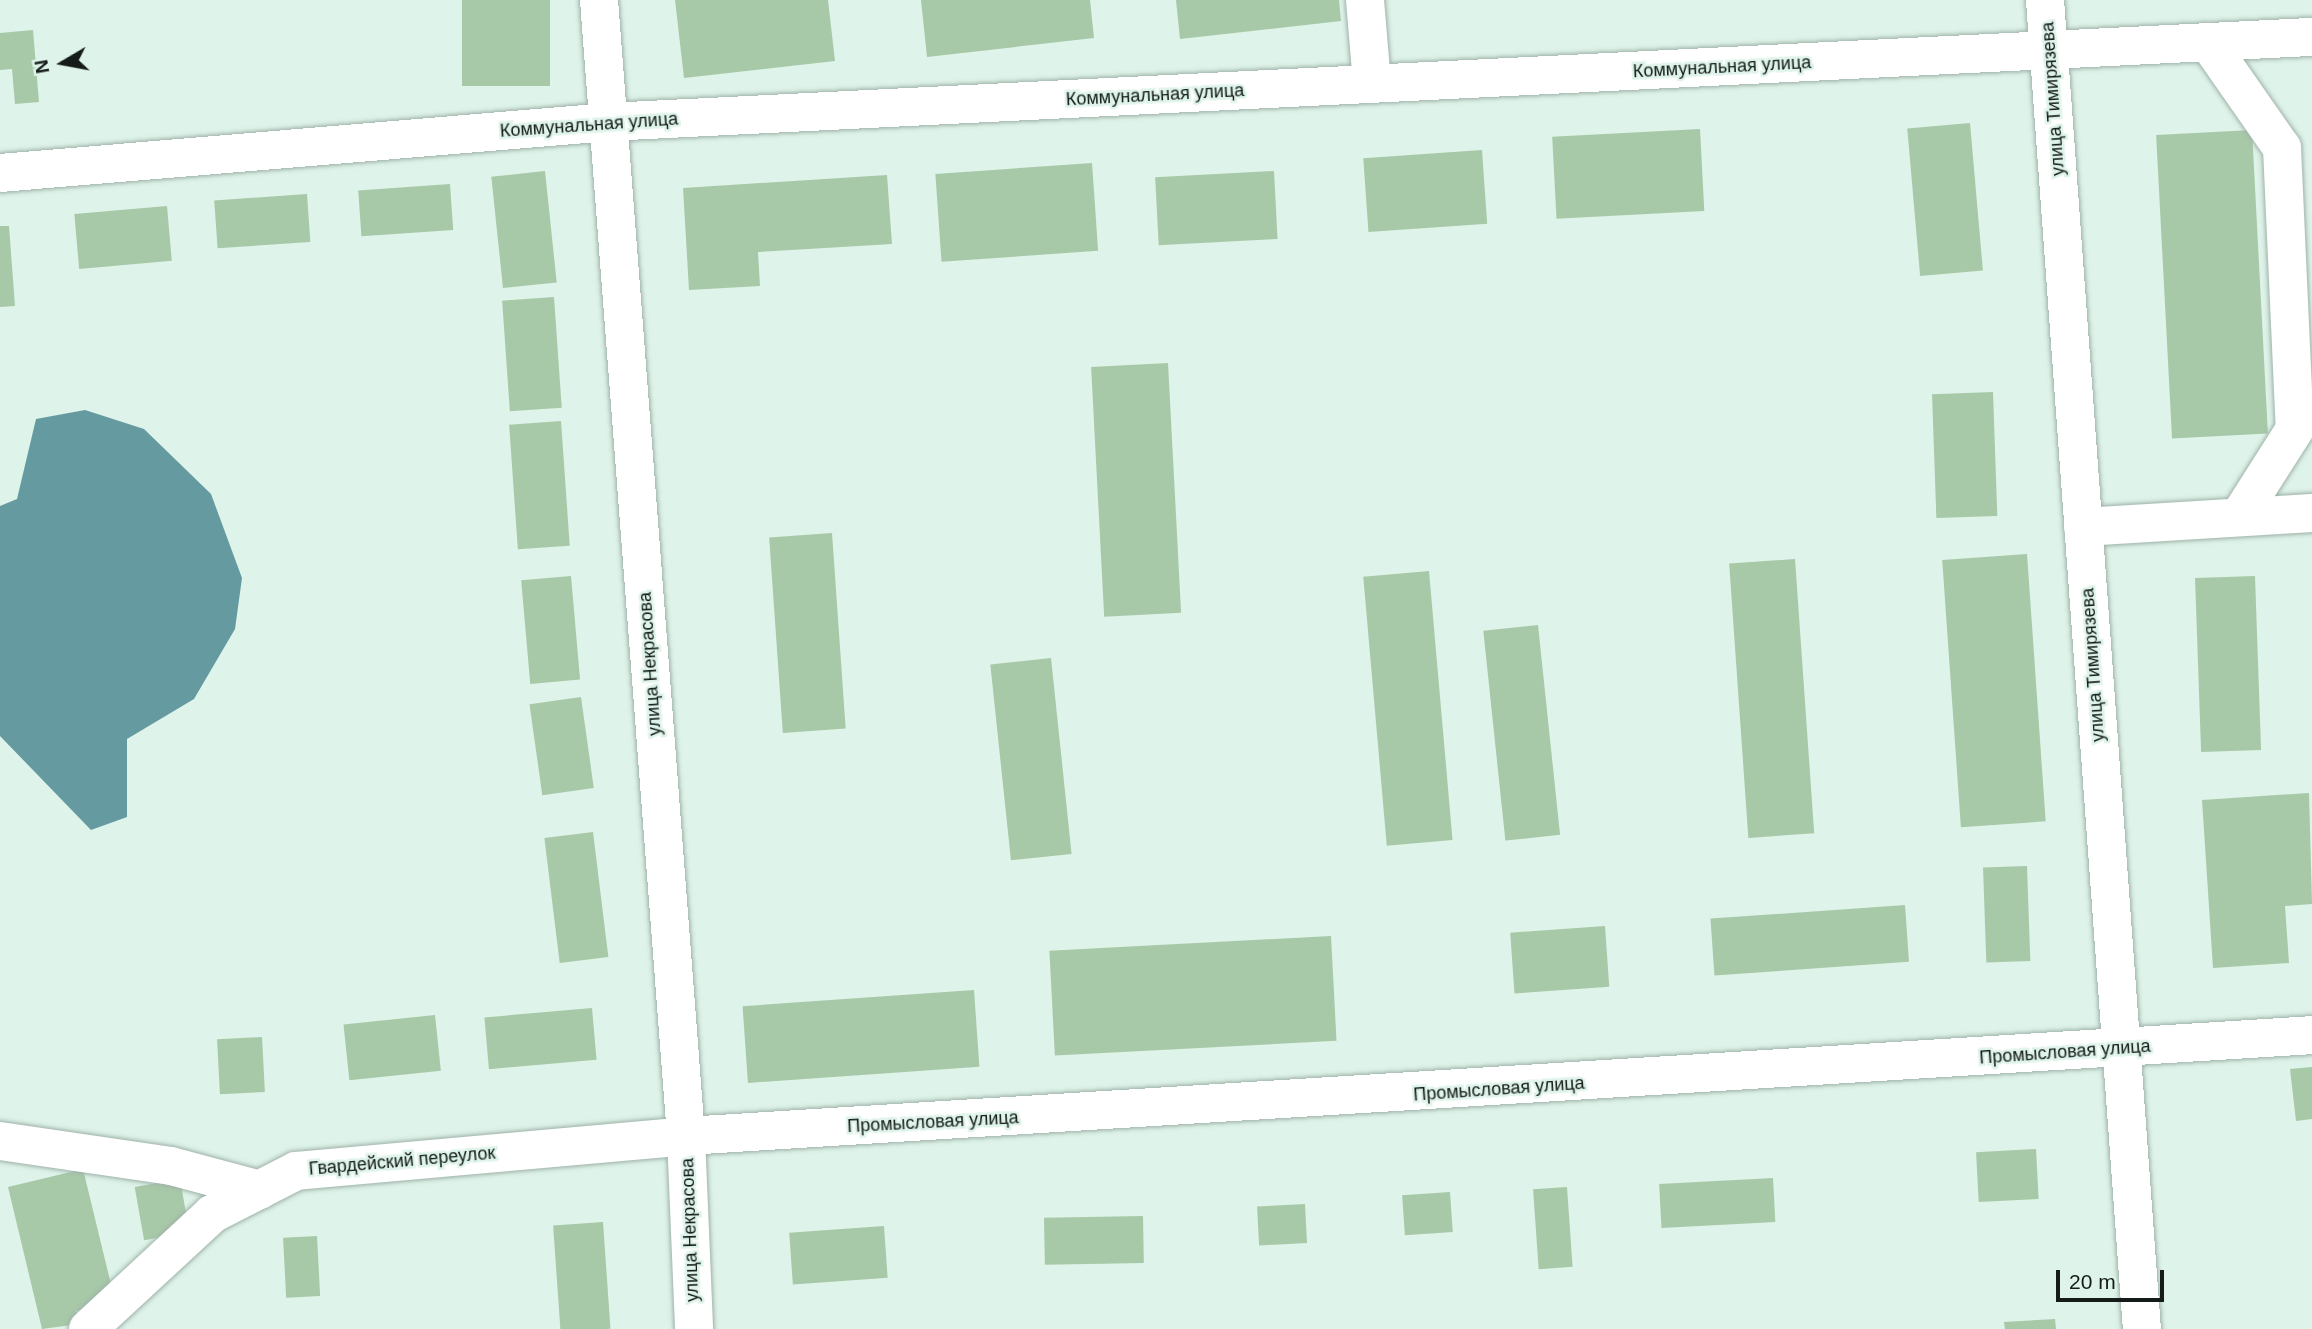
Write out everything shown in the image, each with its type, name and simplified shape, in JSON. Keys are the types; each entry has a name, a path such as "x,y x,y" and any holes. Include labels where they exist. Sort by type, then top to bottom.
{"street":[{"name":"улица Некрасова","path":"599,0 686,1136 694,1329"},
{"path":"1365,0 1372,84"},
{"name":"улица Тимирязева","path":"2045,0 2142,1329"},
{"name":"Коммунальная улица","path":"0,173 608,122 2312,37"},
{"path":"2208,42 2282,148 2295,429 2239,517"},
{"path":"2083,527 2312,513"},
{"name":"Промысловая улица","path":"686,1136 2312,1035"},
{"name":"Гвардейский переулок","path":"88,1329 212,1214 296,1171 686,1136"},
{"path":"0,1141 171,1166 260,1190"}],"water":[{"path":"85,410 144,429 211,494 242,578 235,629 194,699 127,739 127,817 91,830 0,736 0,506 17,499 36,419"}],"building":[{"path":"462,0 550,0 550,86 462,86"},
{"path":"675,0 828,0 835,61 684,78"},
{"path":"921,0 1090,0 1094,38 927,57"},
{"path":"1176,0 1339,0 1341,21 1180,39"},
{"path":"33,30 39,102 15,104 12,69 0,70 0,33"},
{"path":"1970,123 1983,270 1920,276 1907,128"},
{"path":"1700,129 1704,211 1556,219 1552,137"},
{"path":"2252,130 2268,434 2172,439 2156,135"},
{"path":"1482,150 1487,224 1368,232 1363,158"},
{"path":"1092,163 1098,251 942,262 935,174"},
{"path":"545,171 557,282 503,288 491,177"},
{"path":"1274,171 1278,239 1159,245 1155,177"},
{"path":"887,175 892,244 758,252 760,286 689,290 683,188"},
{"path":"450,184 453,230 361,236 358,190"},
{"path":"307,194 310,242 218,248 214,200"},
{"path":"167,206 172,261 79,269 74,214"},
{"path":"0,226 9,226 15,306 0,307"},
{"path":"554,297 562,408 510,411 502,301"},
{"path":"1168,363 1181,613 1104,617 1091,367"},
{"path":"1993,392 1997,516 1936,518 1932,394"},
{"path":"561,421 570,546 518,549 509,425"},
{"path":"832,533 846,729 783,733 769,537"},
{"path":"2027,554 2046,821 1961,827 1942,560"},
{"path":"1795,559 1814,833 1748,838 1729,564"},
{"path":"1429,571 1453,840 1387,846 1363,577"},
{"path":"571,576 580,680 530,684 521,580"},
{"path":"2255,576 2261,750 2201,752 2195,578"},
{"path":"1538,625 1560,835 1505,841 1483,631"},
{"path":"1051,658 1072,854 1011,860 990,664"},
{"path":"581,697 594,788 542,795 530,704"},
{"path":"2309,793 2312,904 2285,906 2289,963 2213,968 2202,800"},
{"path":"593,832 608,957 560,963 544,838"},
{"path":"2027,866 2030,961 1986,962 1983,868"},
{"path":"1905,905 1909,962 1714,975 1710,919"},
{"path":"1605,926 1609,987 1514,993 1510,933"},
{"path":"1331,936 1336,1041 1055,1056 1049,951"},
{"path":"974,990 979,1067 748,1083 743,1006"},
{"path":"592,1008 597,1060 489,1069 484,1017"},
{"path":"435,1015 441,1071 349,1080 344,1025"},
{"path":"262,1037 265,1092 220,1094 217,1039"},
{"path":"2312,1067 2312,1119 2296,1121 2290,1069"},
{"path":"2036,1149 2039,1199 1979,1202 1976,1152"},
{"path":"83,1169 115,1301 76,1311 79,1324 42,1329 8,1187"},
{"path":"1773,1178 1775,1222 1661,1228 1659,1184"},
{"path":"180,1179 189,1232 144,1240 135,1187"},
{"path":"1567,1187 1573,1267 1539,1269 1533,1189"},
{"path":"1450,1192 1453,1232 1405,1235 1402,1195"},
{"path":"1305,1204 1307,1243 1259,1245 1257,1207"},
{"path":"1143,1216 1144,1263 1045,1265 1044,1218"},
{"path":"603,1222 610,1329 560,1329 553,1225"},
{"path":"884,1226 888,1278 793,1285 789,1233"},
{"path":"317,1236 320,1296 286,1298 283,1238"},
{"path":"2055,1319 2056,1329 2005,1329 2004,1322"}]}
